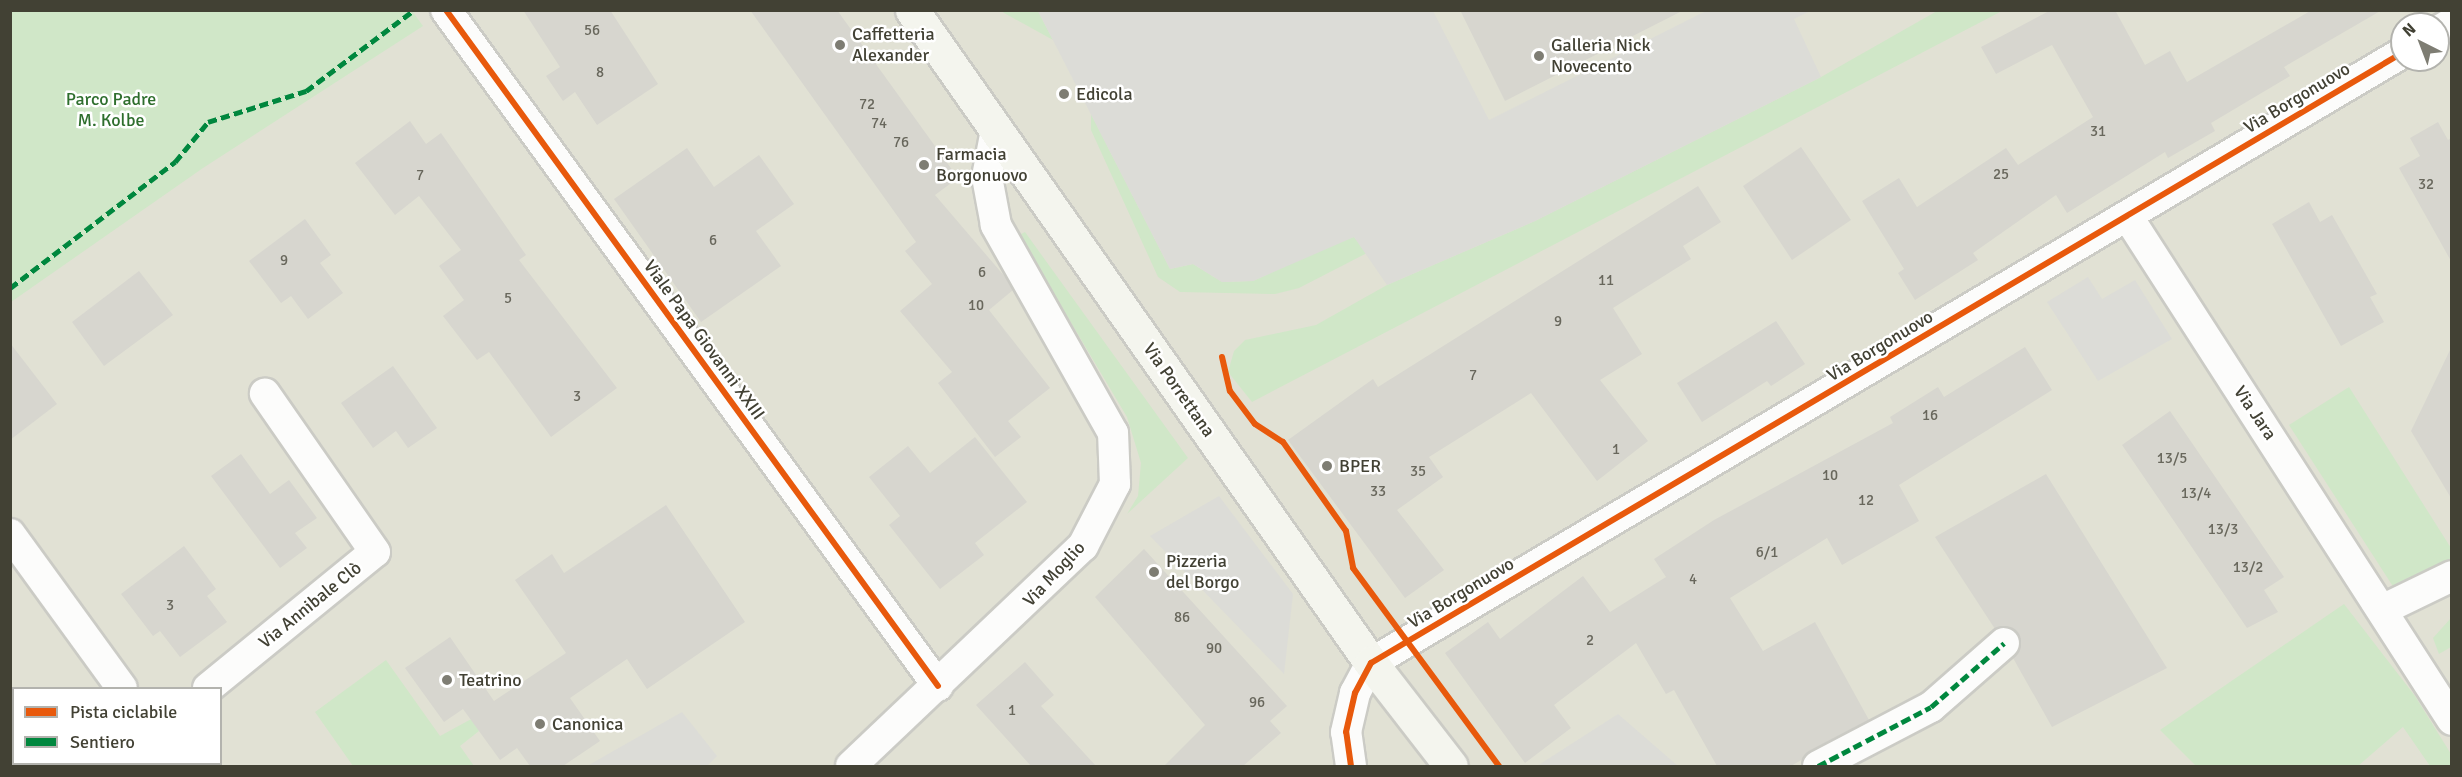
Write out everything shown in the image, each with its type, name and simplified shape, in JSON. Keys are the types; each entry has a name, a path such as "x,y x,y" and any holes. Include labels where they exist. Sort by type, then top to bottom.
{"main road":[{"name":"Via Porrettana","path":"912,10 1371,663 1451,766"}],"street":[{"name":"Viale Papa Giovanni XXIII","path":"446,10 938,686"},
{"name":"Via Borgonuovo","path":"1371,663 2390,60"},
{"name":"Via Moglio","path":"851,766 938,686 1083,546 1115,484 1113,433 996,225 987,177 996,130"},
{"name":"Via Jara","path":"2128,217 2382,609 2451,720"},
{"name":"Via Annibale Clò","path":"208,687 375,552 265,394"},
{"path":"10,534 122,687"},
{"path":"2382,609 2451,576"},
{"path":"1818,766 1932,707 2004,643"},
{"path":"1350,766 1348,722 1354,693 1371,663"}],"shaded area":[{"path":"11,11 2451,11 2451,766 11,766"},
{"path":"1038,11 1433,11 1489,120 1706,11 1810,11 1794,19 1821,77 1535,221 1387,285 1354,237 1253,281 1222,282 1193,264 1170,269"},
{"path":"2088,277 2102,299 2135,280 2172,339 2098,381 2047,302"},
{"path":"1219,496 1293,594 1284,674 1150,536"},
{"path":"682,712 717,756 707,766 587,766"},
{"path":"1618,714 1678,766 1537,766"}],"green space":[{"name":"Parco Padre M. Kolbe","path":"11,11 412,11 423,26 203,168 11,302"},
{"path":"1002,11 1038,11 1053,40 1004,13"},
{"path":"1937,11 2002,11 1252,402 1228,372 1234,351 1245,340 1316,325 1387,285 1535,221 1821,77"},
{"path":"1091,114 1170,269 1193,264 1222,282 1253,281 1344,239 1354,237 1367,253 1299,288 1275,294 1180,292 1158,277 1091,130"},
{"path":"1025,232 1188,458 1127,514 1138,496 1141,463 1127,417 1019,235"},
{"path":"2349,387 2451,548 2451,563 2394,588 2289,425"},
{"path":"2344,604 2415,696 2451,754 2451,766 2430,766 2403,727 2358,766 2196,766 2160,730"},
{"path":"2451,618 2451,647 2439,654 2433,638"},
{"path":"386,660 440,736 475,717 479,731 460,746 474,766 353,766 315,712"}],"building":[{"path":"523,10 610,10 658,84 597,125 575,92 563,101 546,76 560,67"},
{"path":"750,10 837,10 958,178 935,195 1006,278 1013,290 989,310 1050,388 1008,421 1021,437 995,457 938,383 952,372 900,311 932,284 905,251 916,242"},
{"name":"Galleria Nick Novecento","path":"1460,10 1684,10 1505,101"},
{"path":"2051,10 2115,10 2145,65 2170,51 2187,82 2312,10 2382,10 2284,67 2290,76 2211,123 2215,131 2168,158 2165,152 2067,213 2056,195 1973,253 1978,260 1915,300 1898,273 1904,269 1862,201 1899,178 1917,207 2006,148 2018,165 2093,117 2052,45 1996,74 1981,47"},
{"path":"410,121 426,144 441,133 526,255 519,260 617,388 551,437 489,352 477,360 443,316 464,300 439,266 461,250 419,196 395,215 355,163"},
{"path":"2438,122 2448,140 2451,138 2451,261 2399,168 2420,156 2410,138"},
{"path":"1801,147 1851,220 1792,260 1743,186"},
{"path":"687,148 714,187 759,155 794,204 756,231 781,266 701,322 614,199"},
{"path":"1698,186 1721,222 1683,246 1691,259 1613,308 1642,354 1600,380 1648,441 1597,481 1531,393 1429,457 1443,477 1397,510 1444,570 1405,598 1288,440 1373,379 1378,387"},
{"path":"2309,202 2320,222 2332,215 2377,294 2370,297 2384,322 2341,346 2272,224"},
{"path":"305,219 331,255 320,263 343,293 308,319 291,296 281,303 249,261"},
{"path":"139,271 173,315 104,366 72,322"},
{"path":"1776,321 1805,364 1771,386 1767,381 1702,422 1677,383"},
{"path":"10,343 57,404 10,440"},
{"path":"2025,347 2052,390 1899,485 1919,521 1842,565 1827,538 1730,598 1763,651 1815,622 1869,720 1791,766 1717,766 1674,690 1666,694 1636,643 1554,705 1571,728 1525,763 1445,653 1488,622 1500,639 1583,576 1610,612 1666,577 1654,559 1714,520 1893,423 1890,417 1938,387 1944,397"},
{"path":"2451,348 2451,498 2411,431"},
{"path":"393,366 437,428 408,448 396,431 373,448 341,403"},
{"path":"2170,411 2284,577 2264,590 2278,612 2247,628 2122,445"},
{"path":"975,437 1027,502 975,543 984,555 940,589 889,525 900,516 869,477 908,446 930,473"},
{"path":"241,454 270,494 289,480 317,518 295,533 307,548 280,568 211,476"},
{"path":"2046,474 2167,668 2052,727 2013,658 2020,648 2017,632 2009,627 1995,629 1935,537"},
{"path":"666,505 745,622 647,689 627,659 570,698 600,741 563,766 530,766 517,748 500,760 463,709 444,722 405,668 450,637 494,701 566,653 515,580 552,554 564,573"},
{"path":"184,546 216,589 207,596 227,622 180,657 160,631 153,636 121,594"},
{"path":"1144,549 1287,706 1270,721 1281,733 1243,766 1164,766 1205,725 1095,597"},
{"path":"1025,662 1054,695 1041,706 1096,766 1031,766 976,705"}],"marked path":[{"path":"10,288 175,162 208,122 306,91 414,10"},
{"path":"1818,766 1931,707 2004,643"}],"cycle path":[{"path":"446,10 938,686"},
{"path":"1351,766 1346,732 1355,693 1371,663 2390,60"},
{"path":"1222,357 1230,391 1255,424 1283,442 1346,531 1353,568 1499,766"}],"place":[{"name":"Caffetteria Alexander","path":"840,45"},
{"name":"Galleria Nick Novecento","path":"1539,56"},
{"name":"Edicola","path":"1064,94"},
{"name":"Farmacia Borgonuovo","path":"924,165"},
{"name":"BPER","path":"1327,466"},
{"name":"Pizzeria del Borgo","path":"1154,572"},
{"name":"Teatrino","path":"447,680"},
{"name":"Canonica","path":"540,724"}]}
